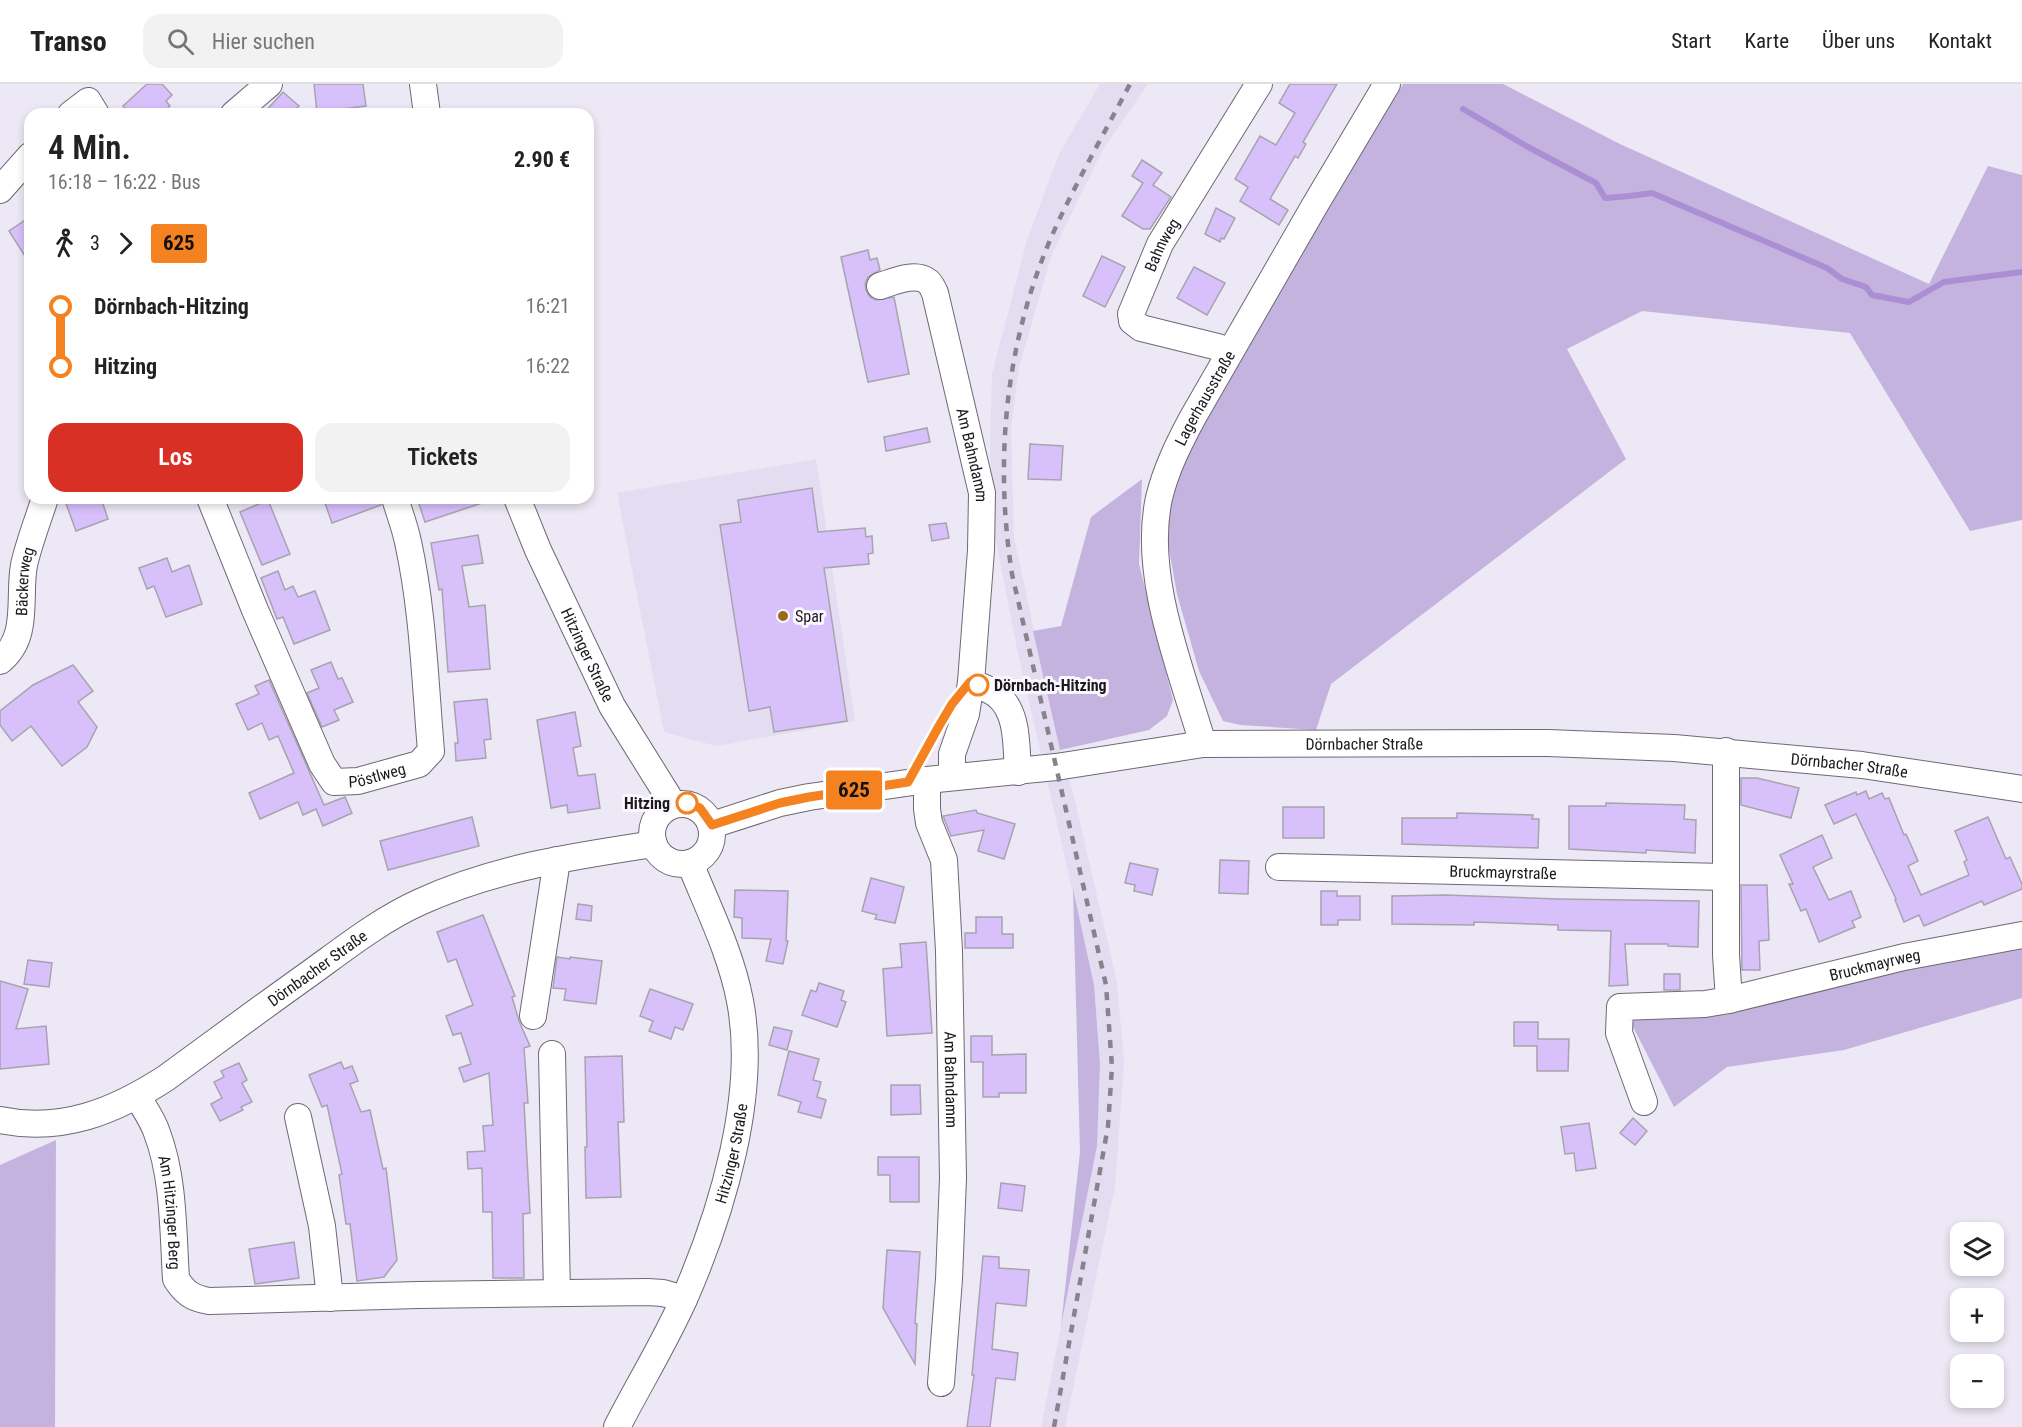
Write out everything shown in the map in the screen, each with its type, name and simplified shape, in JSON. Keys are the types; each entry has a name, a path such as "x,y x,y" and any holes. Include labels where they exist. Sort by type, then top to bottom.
{"street":[{"path":"241,108 269,84"},
{"path":"423,84 427,108"},
{"name":"Bahnweg","path":"1229,353 1218,347 1141,328 1132,321 1131,314 1160,244 1259,84"},
{"name":"Lagerhausstraße","path":"1203,744 1158,582 1155,535 1160,497 1176,450 1229,353 1387,84"},
{"path":"79,108 88,101 92,108"},
{"path":"0,190 24,163"},
{"name":"Am Bahndamm","path":"880,286 909,278 919,278 928,281 935,292 980,481 983,510 966,714 952,754 939,778 927,809 929,823 944,860 949,962 953,1178 949,1279 941,1383"},
{"name":"Bäckerweg","path":"0,661 9,654 17,640 24,564 43,504"},
{"name":"Pöstlweg","path":"212,504 255,610 322,764 334,782 358,781 419,764 431,751 415,577 408,539 397,504"},
{"name":"Hitzinger Straße","path":"519,504 538,550 607,697 673,804"},
{"path":"970,682 997,695 1006,706 1015,732 1018,772"},
{"name":"Dörnbacher Straße","path":"712,825 780,803 809,797 939,778 1018,772 1203,744 1548,743 1726,751 1874,767 2022,789"},
{"path":"1644,1102 1619,1033 1620,1007 1705,1004 1729,1000 1726,963 1726,751"},
{"path":"687,803 700,808 712,825 711,846 703,857 690,863 672,863 664,859 654,844 652,835 657,816 673,804 687,803"},
{"name":"Dörnbacher Straße","path":"0,1120 47,1123 79,1119 107,1110 137,1096 166,1078 376,927 418,903 485,877 557,860 654,844"},
{"path":"533,1016 557,860"},
{"name":"Hitzinger Straße","path":"617,1427 684,1299 708,1240 736,1137 743,1082 744,1042 740,1000 728,959 690,863"},
{"name":"Bruckmayrstraße","path":"1279,867 1726,877"},
{"name":"Bruckmayrweg","path":"1729,1000 1904,957 2022,935"},
{"path":"552,1054 557,1293"},
{"name":"Am Hitzinger Berg","path":"137,1096 163,1148 168,1180 176,1279 184,1292 195,1298 209,1301 648,1292 663,1293 684,1299"},
{"path":"298,1117 322,1226 330,1298"}],"shaded area":[{"path":"1100,84 1148,84 1102,151 1052,254 1019,367 1011,428 1014,537 1060,750 1073,792 1117,982 1124,1063 1115,1186 1065,1427 1041,1427 1097,1146 1100,1064 1094,985 1017,649 995,536 990,452 992,374 1027,240 1059,154"},
{"path":"1403,84 1503,84 1620,144 1929,284 1988,166 2022,175 2022,520 1970,531 1850,333 1642,311 1567,349 1626,459 1331,684 1316,730 1240,725 1223,721 1199,671 1177,594 1166,532 1174,480 1200,425 1339,184"},
{"path":"816,459 855,721 716,746 664,732 617,493"},
{"path":"1142,479 1139,564 1173,700 1167,716 1149,730 1060,750 1033,631 1061,626 1091,517"},
{"path":"1073,889 1094,985 1100,1064 1097,1146 1061,1326 1080,1152"},
{"path":"2022,945 2022,998 1844,1050 1727,1067 1674,1107 1627,1015 1725,1015 1930,957"},
{"path":"56,1140 55,1427 0,1427 0,1165"}],"building":[{"path":"147,84 162,84 172,95 166,101 170,106 168,108 125,108 123,106"},
{"path":"314,84 363,84 366,106 317,108"},
{"path":"1290,84 1337,84 1303,142 1306,144 1298,158 1295,156 1270,199 1288,210 1279,225 1240,201 1248,187 1235,179 1260,136 1276,145 1295,113 1279,103"},
{"path":"283,92 299,106 297,108 268,108"},
{"path":"1142,160 1162,173 1153,185 1171,197 1150,229 1143,229 1122,216 1143,183 1132,176"},
{"path":"1216,208 1235,218 1224,239 1221,238 1220,242 1205,234"},
{"path":"24,221 24,255 9,231"},
{"path":"868,250 870,260 877,258 880,270 868,277 865,284 866,290 870,297 876,300 894,297 909,374 868,382 841,257"},
{"path":"1102,256 1125,267 1105,307 1083,296"},
{"path":"1194,267 1225,283 1207,315 1177,298"},
{"path":"927,428 930,442 886,451 884,437"},
{"path":"1030,444 1063,446 1061,480 1028,479"},
{"name":"Spar","path":"812,488 818,532 865,528 866,537 872,536 873,553 868,554 869,564 824,568 847,721 774,732 770,707 749,711 720,525 741,522 738,500"},
{"path":"66,504 103,504 108,519 76,531"},
{"path":"259,504 270,504 290,554 262,565 240,512"},
{"path":"325,504 381,504 381,505 332,523"},
{"path":"419,504 479,504 425,522"},
{"path":"946,523 949,538 932,541 929,525"},
{"path":"478,535 483,563 462,566 469,607 485,605 490,669 448,672 442,589 439,590 431,543"},
{"path":"167,558 172,572 189,565 202,604 166,617 154,586 147,589 139,568"},
{"path":"278,571 285,590 293,586 298,597 315,591 330,630 294,644 283,617 277,619 261,578"},
{"path":"331,662 338,679 342,678 353,702 334,710 339,720 322,727 307,693 319,688 311,670"},
{"path":"73,665 93,691 78,702 97,727 87,747 62,766 31,726 12,741 0,725 0,711 33,685"},
{"path":"269,680 324,805 345,797 352,813 323,826 316,809 303,815 298,802 260,819 249,793 294,773 278,736 269,740 262,723 248,730 236,704 259,694 255,686"},
{"path":"487,699 491,739 484,740 486,758 456,761 455,743 458,743 454,702"},
{"path":"575,712 581,746 573,748 578,776 595,774 600,808 568,813 567,805 551,808 537,720"},
{"path":"1741,778 1757,778 1799,788 1791,818 1741,805"},
{"path":"1866,791 1869,799 1882,793 1885,799 1889,798 1904,835 1906,834 1918,861 1908,866 1921,895 1969,875 1964,862 1967,860 1955,831 1988,817 2006,859 2010,857 2022,889 1984,905 1982,901 1924,926 1919,915 1904,922 1896,899 1856,814 1834,824 1825,805 1856,792 1857,795"},
{"path":"1606,803 1685,805 1684,819 1696,820 1695,853 1569,849 1569,806 1606,806"},
{"path":"1283,807 1324,807 1324,838 1283,838"},
{"path":"976,810 977,813 1015,824 1004,859 978,851 984,830 951,836 943,816"},
{"path":"1457,813 1533,815 1532,819 1539,819 1538,848 1402,844 1402,818 1457,818"},
{"path":"472,817 479,846 388,870 380,841"},
{"path":"1822,835 1832,858 1813,867 1829,900 1851,891 1861,917 1852,921 1855,927 1819,942 1806,909 1801,911 1789,884 1793,884 1780,855"},
{"path":"1220,860 1249,861 1248,894 1219,893"},
{"path":"1130,863 1158,869 1152,895 1134,891 1135,885 1125,883"},
{"path":"871,878 904,887 895,923 875,919 877,915 862,911"},
{"path":"1741,885 1767,885 1769,940 1759,941 1760,970 1742,970"},
{"path":"735,890 788,891 786,941 788,941 783,964 766,961 771,939 742,938 742,918 734,917"},
{"path":"1321,891 1337,891 1337,896 1360,896 1360,920 1338,920 1338,925 1321,925"},
{"path":"1445,895 1699,901 1698,947 1625,944 1628,985 1609,986 1611,931 1558,930 1558,925 1474,922 1474,925 1392,924 1392,896"},
{"path":"578,904 592,906 591,921 576,919"},
{"path":"483,915 515,996 512,997 519,1021 530,1046 524,1048 528,1103 524,1103 530,1213 523,1214 524,1278 493,1278 492,1212 483,1212 482,1168 468,1169 467,1152 485,1151 483,1126 493,1125 489,1073 464,1082 459,1068 471,1064 461,1033 453,1035 446,1016 473,1005 456,959 448,962 437,932"},
{"path":"976,917 1002,917 1002,934 1013,934 1013,948 965,948 965,933 976,933"},
{"path":"926,942 932,1033 887,1036 883,969 902,967 900,944"},
{"path":"557,957 602,961 596,1004 564,1000 566,989 553,988"},
{"path":"28,960 52,963 49,987 24,984"},
{"path":"1664,974 1680,974 1680,990 1664,990"},
{"path":"0,981 28,989 16,1029 46,1026 49,1064 0,1069"},
{"path":"819,983 844,991 841,1000 846,1002 837,1027 802,1015 811,990 816,992"},
{"path":"650,989 693,1004 683,1030 675,1027 671,1039 649,1031 653,1021 640,1016"},
{"path":"1514,1022 1538,1022 1538,1039 1569,1039 1568,1071 1537,1071 1537,1046 1514,1046"},
{"path":"774,1027 792,1031 787,1050 769,1045"},
{"path":"971,1036 992,1036 992,1055 1026,1054 1026,1093 999,1093 999,1097 983,1097 983,1062 971,1062"},
{"path":"789,1051 819,1059 813,1080 821,1082 817,1097 826,1100 821,1118 798,1112 801,1102 778,1095"},
{"path":"622,1056 624,1122 618,1122 621,1197 586,1198 585,1057"},
{"path":"341,1062 344,1069 352,1066 358,1081 350,1084 361,1112 370,1110 383,1169 386,1168 397,1260 384,1277 357,1281 350,1224 346,1224 339,1175 342,1174 327,1105 322,1107 309,1075"},
{"path":"239,1063 247,1080 242,1083 252,1102 241,1107 243,1110 220,1121 211,1104 222,1098 214,1082 224,1077 221,1071"},
{"path":"891,1085 920,1085 921,1114 891,1115"},
{"path":"1633,1118 1647,1131 1635,1145 1620,1133"},
{"path":"1589,1123 1596,1168 1576,1171 1574,1153 1565,1154 1561,1127"},
{"path":"878,1157 919,1157 919,1202 890,1202 890,1175 878,1175"},
{"path":"1001,1183 1025,1186 1022,1211 998,1208"},
{"path":"294,1242 299,1278 255,1284 249,1249"},
{"path":"887,1250 920,1252 915,1323 917,1324 915,1364 883,1308"},
{"path":"983,1256 999,1257 999,1268 1029,1270 1026,1306 996,1303 992,1349 1018,1353 1015,1380 996,1378 990,1427 967,1427 974,1375 972,1375"}],"waterway":[{"path":"1463,109 1596,183 1605,198 1652,193 1827,268 1842,279 1866,287 1872,295 1909,302 1944,282 2022,272"}],"railway":[{"path":"1054,1427 1108,1126 1112,1067 1106,985 1012,574 1006,528 1005,437 1009,392 1017,347 1027,303 1042,260 1068,201 1130,84"}],"bus line":[{"name":"625","path":"687,803 700,808 712,825 780,803 908,782 952,704 970,682 978,685"}],"place":[{"name":"Spar","path":"783,616"},
{"name":"Dörnbach-Hitzing","path":"978,685"},
{"name":"Hitzing","path":"687,803"}]}
